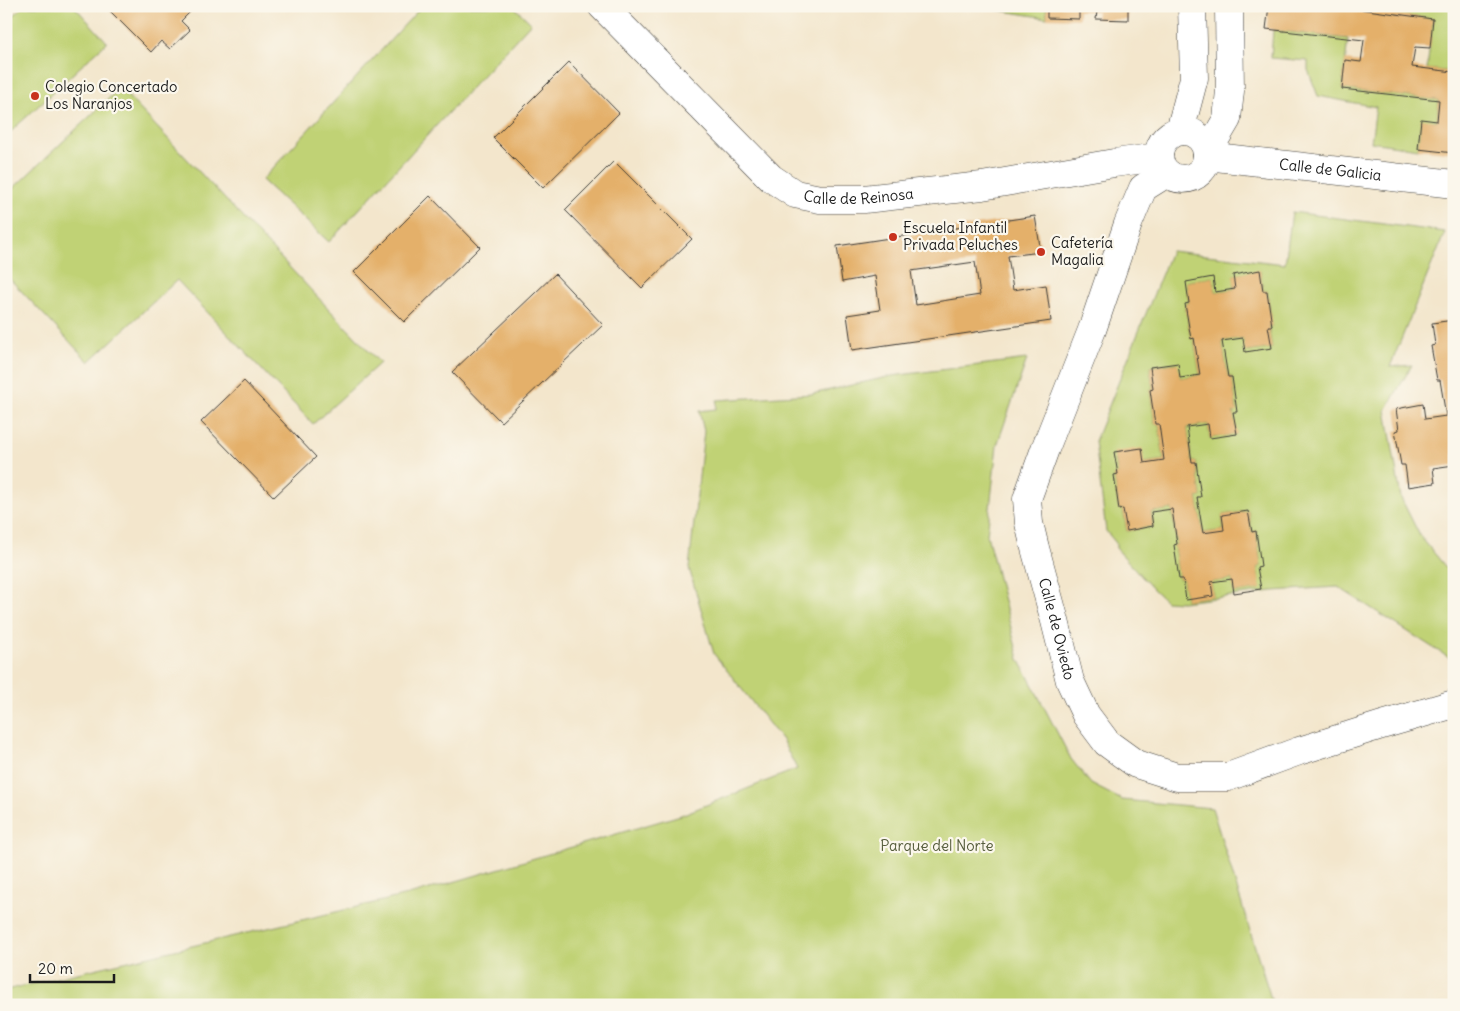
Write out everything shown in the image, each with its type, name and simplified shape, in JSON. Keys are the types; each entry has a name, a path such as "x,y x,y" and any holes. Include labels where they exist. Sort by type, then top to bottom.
{"street":[{"name":"Calle de Reinosa","path":"602,6 771,178 795,194 820,199 864,199 982,186 1114,163 1163,165"},
{"path":"1180,132 1194,78 1192,6"},
{"path":"1207,155 1204,144 1198,136 1190,132 1172,134 1164,140 1160,148 1163,165 1173,178 1188,179 1196,176 1205,164 1207,155 1227,119 1230,91 1229,6"},
{"name":"Calle de Galicia","path":"1207,155 1454,184"},
{"name":"Calle de Oviedo","path":"1163,165 1143,188 1128,224 1092,330 1045,449 1028,498 1029,523 1070,681 1086,715 1107,743 1136,764 1177,777 1228,777 1299,751 1454,704"}],"green space":[{"name":"Colegio Concertado Los Naranjos","path":"24,6 74,6 107,42 6,136 6,22"},
{"path":"422,6 513,6 531,23 329,242 262,180"},
{"path":"998,6 1046,6 1047,18 998,10"},
{"path":"1352,6 1454,6 1454,72 1427,69 1433,19 1352,9"},
{"path":"1273,30 1348,39 1342,89 1439,100 1437,121 1421,120 1418,149 1371,142 1376,107 1318,96 1308,70 1308,61 1271,58"},
{"path":"120,88 380,363 313,424 177,280 89,362 6,275 6,195"},
{"path":"1292,212 1445,232 1390,367 1412,365 1386,410 1401,498 1420,536 1454,577 1454,661 1338,587 1273,591 1182,602 1166,601 1116,548 1116,543 1106,531 1095,441 1171,251 1285,264","holes":["1260,271 1263,291 1267,291 1272,326 1268,326 1272,348 1246,352 1243,338 1222,341 1228,377 1232,377 1237,411 1233,412 1236,434 1210,438 1208,424 1187,427 1192,462 1196,462 1201,497 1197,497 1203,533 1224,530 1222,515 1248,511 1252,532 1256,531 1261,566 1257,567 1260,589 1234,593 1232,579 1211,582 1213,596 1186,600 1183,579 1179,579 1174,545 1177,544 1172,509 1151,512 1153,526 1127,531 1123,509 1119,509 1114,475 1118,474 1114,453 1144,463 1164,460 1159,424 1155,424 1150,390 1153,389 1150,367 1177,363 1180,378 1200,375 1194,338 1191,338 1185,304 1189,303 1186,282 1213,277 1215,292 1235,289 1234,275"]},
{"name":"Parque del Norte","path":"1027,359 997,445 987,535 1019,659 1071,759 1091,784 1122,800 1212,808 1273,1005 6,1005 6,990 416,893 681,815 797,769 782,740 714,654 689,568 704,431 699,411 716,409 717,400 812,394 892,376"}],"building":[{"path":"105,6 196,6 181,21 190,30 170,49 161,41 151,52"},
{"path":"1047,6 1128,6 1128,20 1096,19 1097,11 1079,11 1079,19 1047,18"},
{"path":"1269,6 1337,6 1433,19 1430,48 1415,47 1412,67 1454,72 1454,153 1418,149 1421,119 1437,121 1439,100 1342,89 1345,60 1361,62 1364,40 1266,29"},
{"path":"569,62 619,113 543,188 493,138"},
{"path":"614,161 692,239 642,288 565,210"},
{"path":"430,196 480,247 404,322 354,272"},
{"path":"1035,216 1041,252 1008,256 1013,290 1046,285 1051,321 852,350 847,315 880,310 875,276 842,282 837,246","holes":["975,262 980,295 916,305 911,271"]},
{"path":"1260,270 1263,291 1267,291 1272,326 1268,326 1272,348 1245,352 1243,338 1222,341 1228,377 1232,377 1237,412 1233,412 1237,434 1210,438 1208,424 1187,427 1192,462 1196,462 1201,497 1197,497 1203,533 1224,530 1222,515 1248,511 1252,532 1256,531 1261,566 1257,567 1261,589 1234,593 1232,579 1211,582 1213,596 1186,600 1183,579 1179,579 1174,545 1177,544 1172,509 1151,512 1153,526 1127,531 1123,509 1119,510 1114,475 1118,474 1114,452 1142,448 1144,463 1164,460 1159,424 1155,424 1150,390 1153,389 1150,367 1178,363 1180,378 1200,375 1194,338 1191,339 1185,304 1189,303 1186,282 1213,277 1215,292 1235,289 1233,275"},
{"path":"555,274 603,325 501,422 452,372"},
{"path":"1454,320 1454,465 1433,468 1435,483 1408,487 1405,465 1401,465 1395,431 1399,430 1396,409 1423,404 1425,419 1446,416 1440,380 1437,380 1431,346 1435,345 1432,323"},
{"path":"244,381 316,457 274,497 201,422"}],"place":[{"name":"Colegio Concertado Los Naranjos","path":"35,96"},
{"name":"Escuela Infantil Privada Peluches","path":"893,237"},
{"name":"Cafetería Magalia","path":"1041,252"}]}
